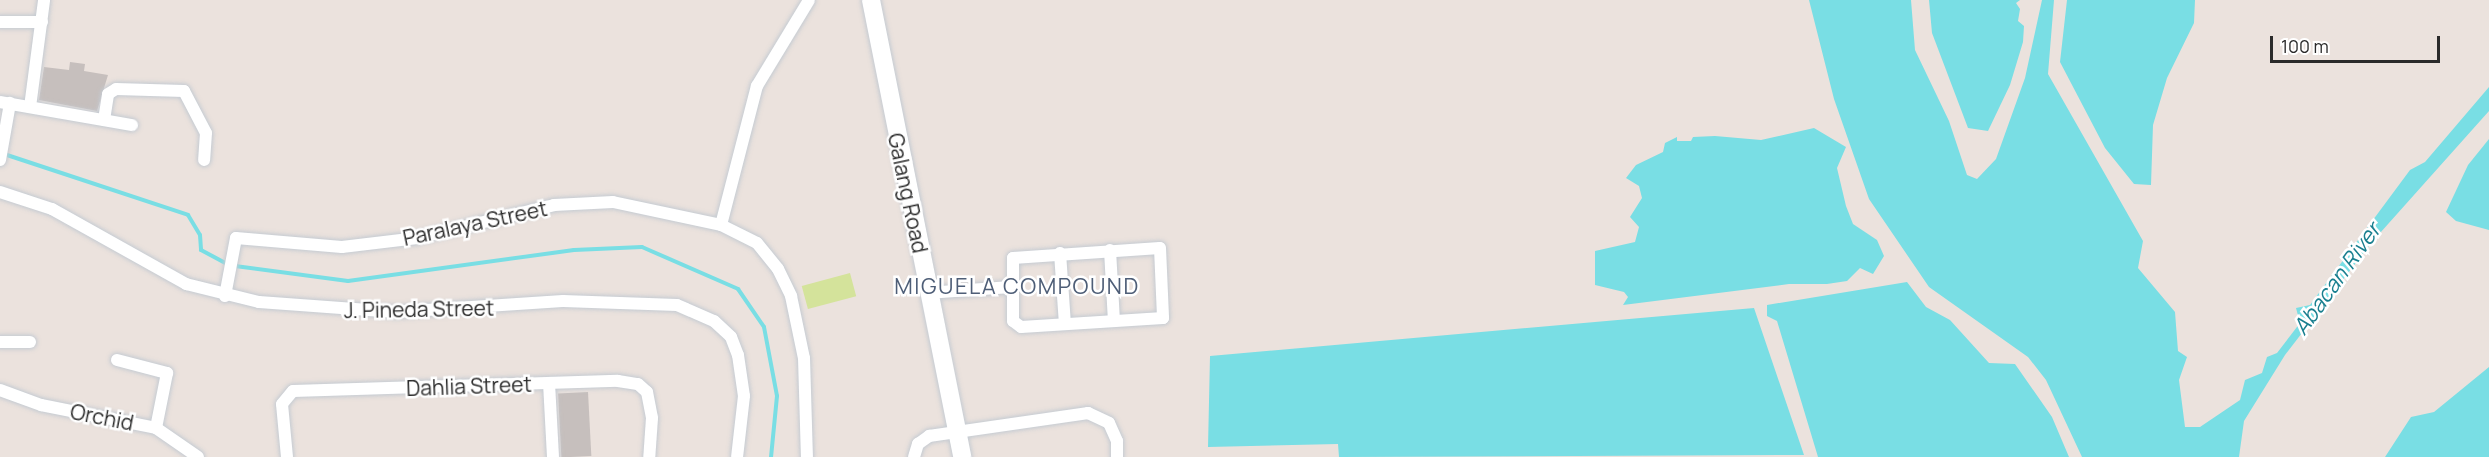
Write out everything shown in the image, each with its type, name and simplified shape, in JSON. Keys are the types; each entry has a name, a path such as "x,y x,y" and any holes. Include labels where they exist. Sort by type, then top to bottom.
{"street":[{"path":"30,106 44,0"},
{"path":"721,225 757,86 809,0"},
{"name":"Galang Road","path":"871,0 927,293 962,457"},
{"path":"0,22 42,22"},
{"path":"104,120 108,94 116,88 184,91 206,133 204,160"},
{"path":"0,160 4,145 5,102 132,125"},
{"name":"J. Pineda Street","path":"0,192 52,209 160,273 225,296 295,306 396,312 563,301 677,305 714,321 731,337 738,355 744,396 737,457"},
{"name":"Paralaya Street","path":"225,296 236,238 342,247 417,238 554,205 613,202 721,225 757,243 778,269 791,296 804,358 807,457"},
{"path":"1160,248 1163,318 1016,326 1011,287 1013,258 1060,253 1160,248"},
{"path":"1110,250 1114,321"},
{"path":"1060,253 1065,324"},
{"path":"927,293 1011,287"},
{"path":"0,342 30,342"},
{"path":"117,360 167,373 156,428"},
{"path":"549,383 553,457"},
{"name":"Dahlia Street","path":"287,457 282,404 293,391 549,383 638,384 651,403 649,457"},
{"name":"Orchid","path":"0,390 41,405 156,428 198,457"},
{"path":"914,457 921,440 957,429 1088,413 1108,423 1117,441 1117,457"}],"green space":[{"path":"850,273 856,296 808,309 802,286"}],"water":[{"name":"Abacan River","path":"1809,0 1911,0 1915,50 1949,121 1967,175 1977,179 1996,159 2025,78 2042,0 2054,0 2048,74 2143,241 2138,268 2175,312 2178,351 2187,357 2179,380 2185,427 2200,427 2240,400 2245,380 2262,373 2267,357 2277,353 2300,323 2296,308 2310,305 2410,170 2425,162 2489,87 2489,111 2372,242 2285,355 2244,421 2239,457 2082,457 2046,380 2028,357 1929,287 1869,199 1834,99"},
{"path":"1929,0 2020,0 2016,3 2020,9 2018,21 2024,26 2023,42 2010,85 1988,131 1968,128 1932,33"},
{"path":"2067,0 2195,0 2194,23 2167,78 2153,125 2151,185 2134,184 2105,148 2060,62"},
{"path":"1814,128 1846,147 1837,168 1846,206 1853,224 1877,240 1884,256 1873,274 1860,268 1847,281 1827,284 1789,284 1623,305 1628,297 1624,292 1595,285 1595,251 1635,242 1639,227 1630,217 1642,198 1639,186 1626,178 1636,165 1663,152 1665,143 1677,137 1677,141 1691,141 1693,137 1715,136 1761,140"},
{"path":"2489,139 2489,230 2456,221 2446,212 2468,165"},
{"path":"1907,282 1926,307 1950,320 1989,363 2015,364 2052,417 2069,457 1818,457 1777,321 1767,316 1767,305"},
{"path":"1754,308 1804,455 1339,457 1338,444 1208,447 1210,356"},
{"path":"2489,367 2489,457 2385,457 2411,417 2434,412"}],"building":[{"path":"70,62 85,64 84,71 108,75 97,111 39,100 44,67 69,70"},
{"path":"588,392 591,456 561,457 558,394"}],"waterway":[{"path":"4,154 188,215 200,235 201,250 225,263"},
{"path":"235,266 348,281 574,250 642,247 738,289 764,327 777,396 771,457"}],"district":[{"name":"MIGUELA COMPOUND","path":"1017,287"}]}
